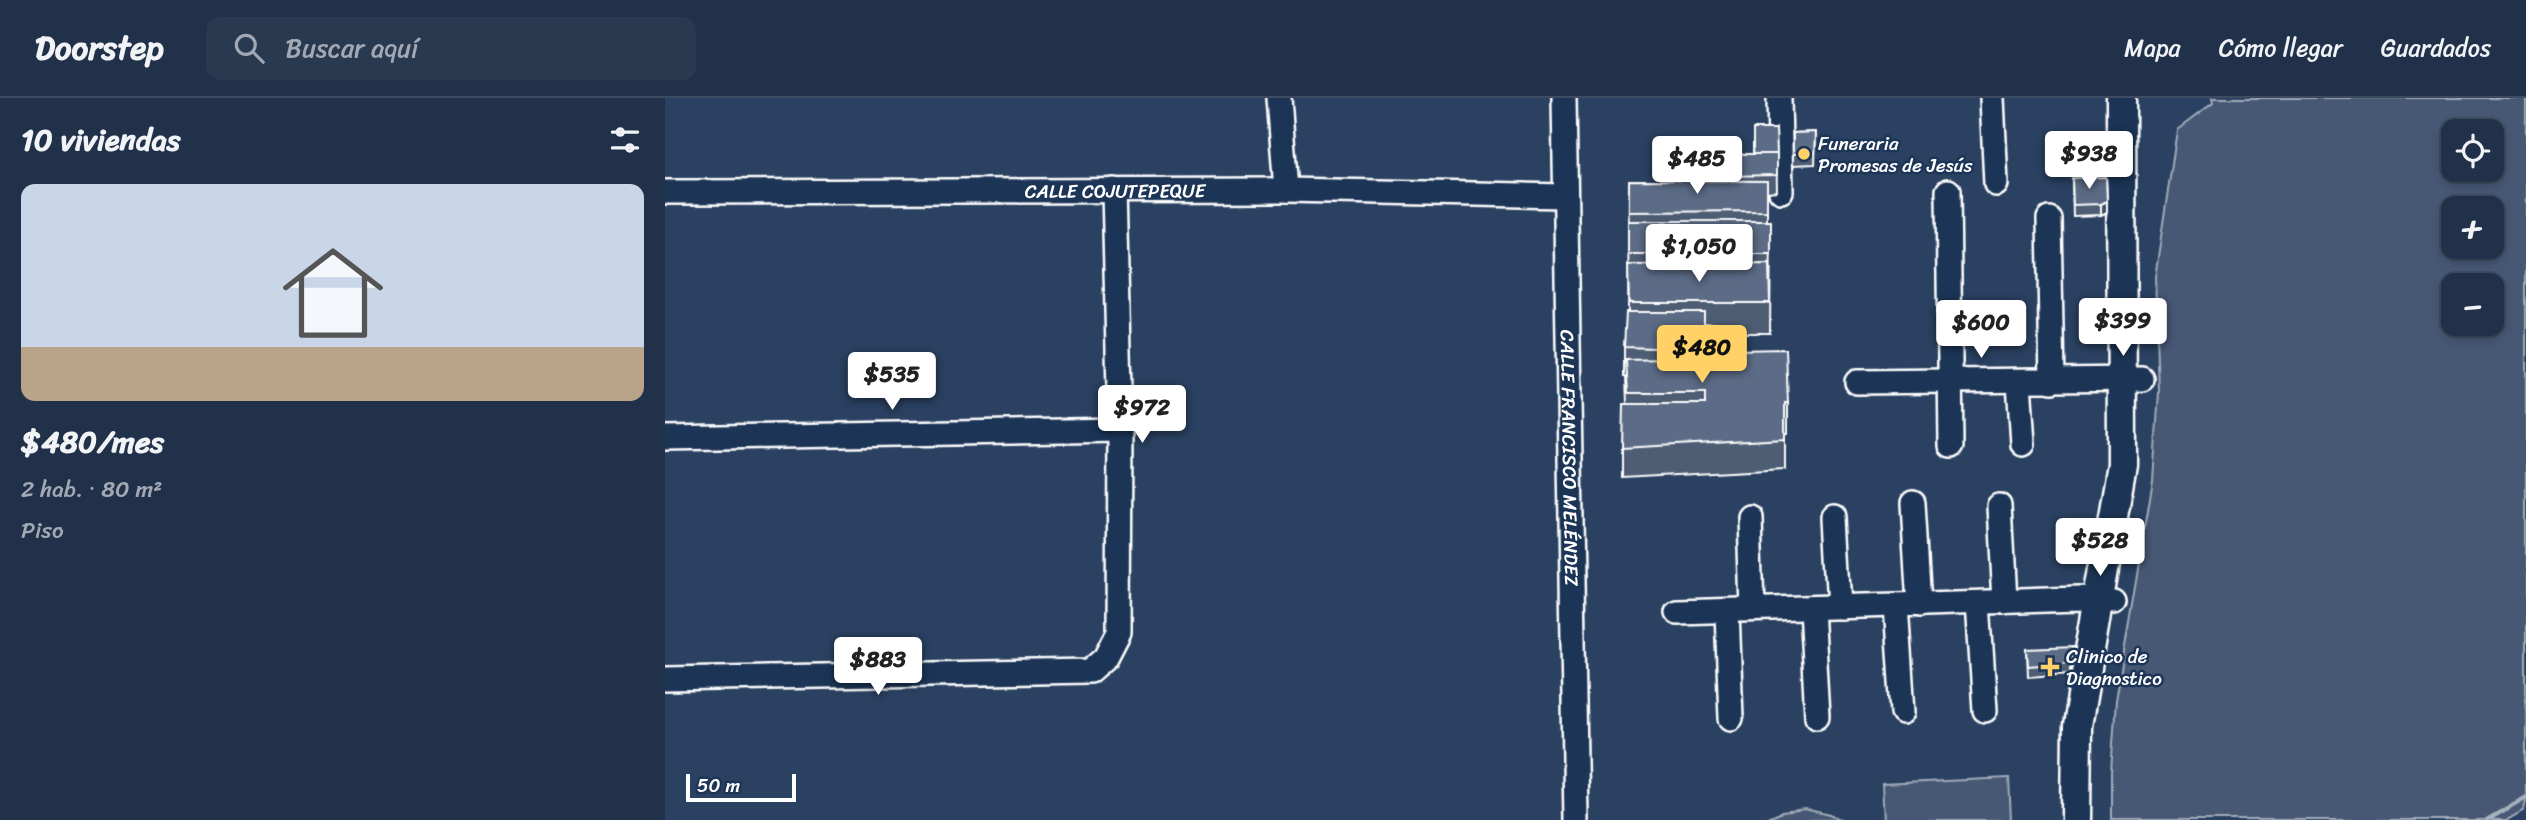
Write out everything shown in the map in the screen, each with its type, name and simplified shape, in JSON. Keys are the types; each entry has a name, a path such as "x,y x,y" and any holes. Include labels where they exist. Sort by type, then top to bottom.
{"main road":[{"path":"2121,98 2133,379"},
{"path":"2093,820 2094,727 2106,601 2133,379 2137,98"},
{"path":"2076,820 2077,726 2106,601"}],"street":[{"path":"1279,98 1286,190"},
{"name":"CALLE FRANCISCO MELÉNDEZ","path":"1564,98 1576,820"},
{"path":"1779,98 1781,191"},
{"path":"1992,98 1996,184"},
{"path":"665,679 1090,671 1106,657 1119,632 1120,430 1114,190"},
{"name":"CALLE COJUTEPEQUE","path":"665,192 1286,190 1564,196"},
{"path":"1948,191 1951,446"},
{"path":"2049,219 2052,381"},
{"path":"1857,382 2133,379"},
{"path":"2019,382 2023,444"},
{"path":"665,438 1120,430"},
{"path":"1903,712 1913,503"},
{"path":"1999,506 2004,602"},
{"path":"1751,517 1753,610"},
{"path":"1835,517 1840,607"},
{"path":"1677,612 2106,601"},
{"path":"1978,603 1985,710"},
{"path":"1811,608 1817,716"},
{"path":"1727,611 1731,718"}],"shaded area":[{"path":"2212,98 2526,98 2526,800 2524,810 2507,820 2111,820 2116,700 2153,480 2159,392 2155,277 2177,130 2213,103"},
{"path":"2009,778 2011,820 1884,820 1882,784"},
{"path":"1805,809 1840,820 1764,820 1782,812"}],"building":[{"path":"1753,129 1776,129 1777,154 1753,154"},
{"path":"1816,132 1815,153 1793,154 1793,133"},
{"path":"1726,154 1777,154 1777,175 1726,176"},
{"path":"2106,177 2107,201 2101,204 2073,205 2072,178"},
{"path":"1629,180 1767,181 1767,211 1629,212"},
{"path":"1628,221 1771,221 1771,254 1628,254"},
{"path":"1769,264 1770,303 1629,303 1628,265"},
{"path":"1626,312 1704,312 1704,323 1734,324 1734,350 1786,349 1788,403 1785,403 1785,439 1622,448 1623,404 1705,404 1705,393 1628,393 1626,360 1704,358 1705,350 1718,350 1624,347"},
{"path":"2073,647 2070,663 2028,666 2027,649"}],"waterway":[{"path":"2487,820 2526,797"}],"place":[{"name":"Funeraria Promesas de Jesús","path":"1804,154"},
{"name":"Clinico de Diagnostico","path":"2050,667"}]}
